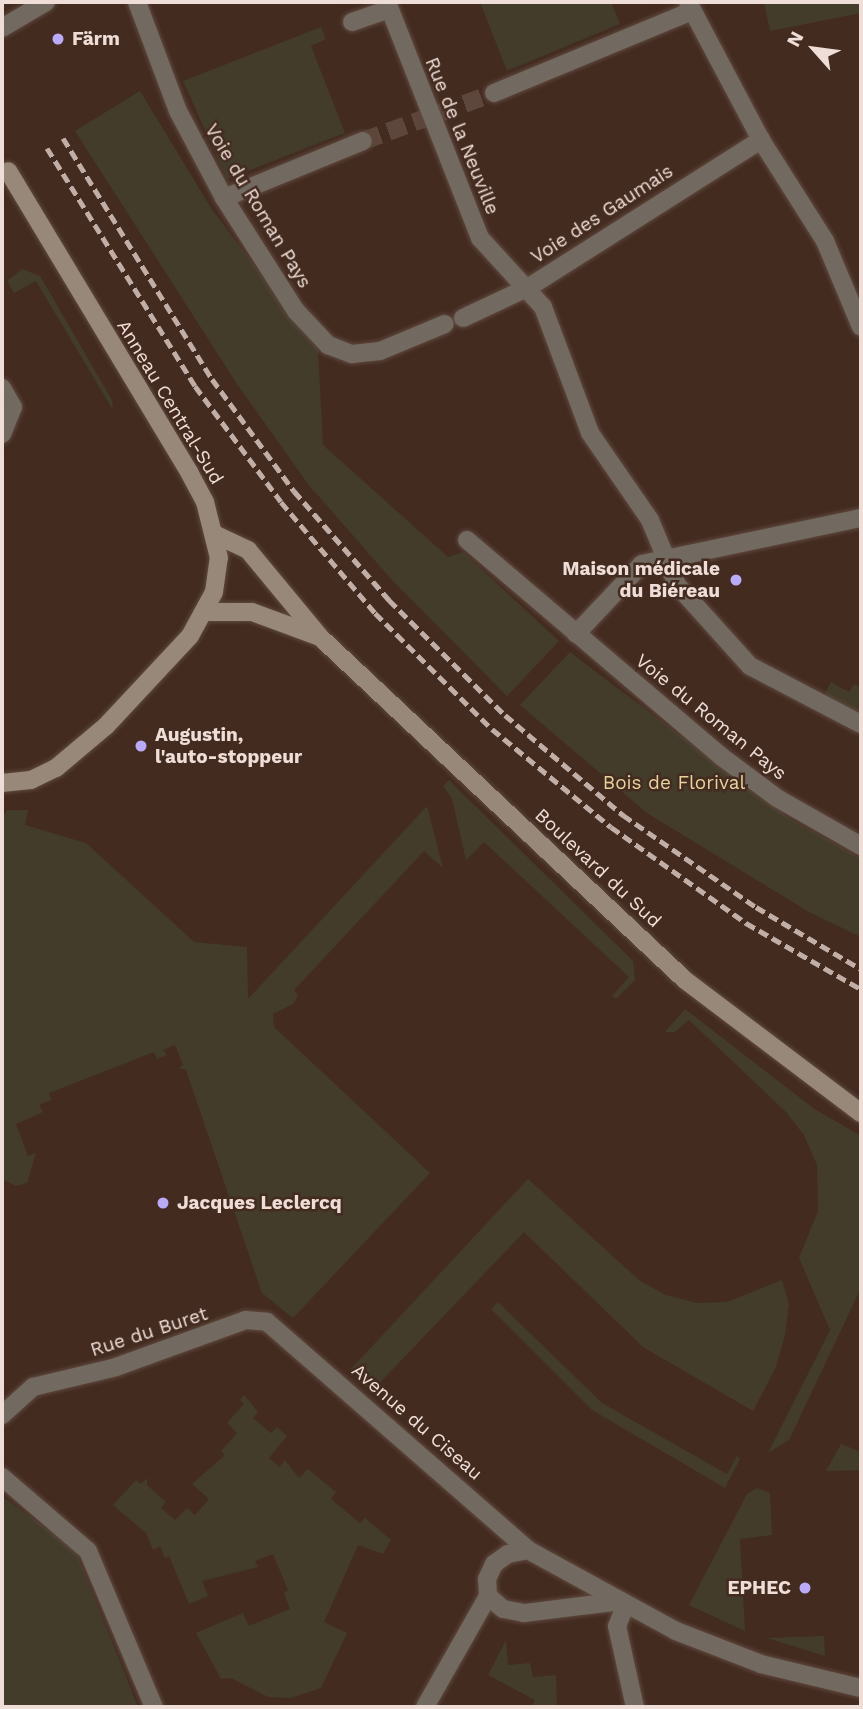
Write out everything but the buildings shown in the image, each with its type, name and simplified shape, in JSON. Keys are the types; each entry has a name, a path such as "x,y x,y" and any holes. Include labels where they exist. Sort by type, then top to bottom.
{"main road":[{"name":"Anneau Central-Sud","path":"2,783 32,780 85,747 190,636 205,612 217,575 215,534 189,471 8,172"},
{"name":"Boulevard du Sud","path":"215,534 248,550 320,637 685,980 861,1113"},
{"name":"Boulevard du Sud","path":"205,612 252,612 320,637"}],"street":[{"path":"2,28 46,2"},
{"name":"Voie du Roman Pays","path":"137,2 178,111 224,198 296,311 328,345 352,354 380,351 445,324"},
{"path":"352,22 388,5"},
{"name":"Rue de la Neuville","path":"388,5 480,237 529,287 543,307 590,433 640,504 668,558 677,584 750,666 861,724"},
{"path":"494,93 690,6 761,140 825,241 861,327"},
{"name":"Voie des Gaumais","path":"463,318 529,287 761,140"},
{"path":"224,198 363,141"},
{"path":"2,432 13,407 3,392"},
{"path":"576,634 642,564 861,518"},
{"name":"Voie du Roman Pays","path":"467,540 576,634 777,798 861,846"},
{"name":"Rue du Buret","path":"2,1415 33,1387 116,1367 246,1320 276,1328"},
{"name":"Avenue du Ciseau","path":"276,1328 528,1550 676,1631 761,1664 861,1688"},
{"path":"2,1477 88,1551 154,1707"},
{"path":"425,1707 488,1596 487,1579 494,1564 508,1553 528,1550"},
{"path":"488,1596 503,1609 524,1613 624,1603 617,1626 635,1707"}],"green space":[{"path":"480,2 611,2 620,24 507,71"},
{"path":"764,2 861,2 861,13 770,31"},
{"path":"321,27 326,39 311,46 345,133 227,179 183,81"},
{"path":"140,91 211,208 318,350 323,445 448,557 463,552 559,641 507,696 391,579 308,484 237,384 75,131"},
{"path":"22,269 40,276 112,400 113,410 36,281 14,293 7,281"},
{"name":"Bois de Florival","path":"570,652 792,820 861,858 861,937 809,912 647,813 520,705"},
{"path":"831,682 849,692 854,684 861,688 861,715 824,695"},
{"path":"449,780 633,961 635,980 616,999 612,996 629,977 484,842 466,860 452,799 443,786"},
{"path":"427,806 443,868 424,851 294,990 298,995 293,1004 273,1014 274,1027 430,1173 293,1318 262,1293 186,1070 179,1068 183,1065 175,1045 163,1050 167,1055 157,1059 154,1052 49,1093 51,1100 39,1105 43,1112 16,1124 28,1156 36,1153 27,1183 16,1186 2,1179 2,819 7,810 28,810 25,825 86,843 194,942 247,947 248,999"},
{"path":"685,1009 813,1108 861,1136 861,1288 789,1440 768,1453 830,1330 799,1258 818,1211 817,1165 804,1135 785,1111 689,1020 675,1032 665,1032"},
{"path":"528,1179 640,1281 666,1295 697,1303 727,1302 782,1280 789,1305 785,1335 776,1367 753,1411 643,1347 524,1232 371,1392 350,1370"},
{"path":"498,1302 602,1403 727,1474 737,1456 740,1459 725,1488 592,1410 491,1309"},
{"path":"244,1395 258,1412 253,1418 271,1433 277,1427 287,1436 269,1458 279,1467 285,1460 299,1478 308,1469 336,1492 331,1499 360,1523 365,1518 391,1540 383,1554 358,1545 324,1622 347,1633 321,1688 291,1698 268,1697 231,1678 221,1679 196,1633 243,1613 249,1626 290,1609 284,1593 288,1590 273,1554 255,1561 258,1567 202,1581 208,1596 189,1604 169,1556 165,1558 160,1546 153,1550 146,1533 113,1505 136,1480 141,1484 147,1478 147,1485 166,1502 161,1508 175,1520 187,1508 195,1515 209,1499 192,1484 225,1455 221,1451 237,1433 227,1423 244,1404 240,1400"},
{"path":"841,1444 861,1452 861,1470 826,1471"},
{"path":"757,1488 770,1493 772,1535 740,1539 745,1631 689,1605 747,1494"},
{"path":"2,1496 75,1549 138,1707 2,1707"},
{"path":"824,1636 825,1656 767,1638"},
{"path":"506,1640 508,1665 530,1663 533,1677 556,1675 557,1707 531,1707 535,1700 488,1675"}],"tunnel":[{"path":"363,141 494,93"}],"railway":[{"path":"63,138 212,379 294,491 389,600 505,715 623,815 756,907 861,969"},
{"path":"47,148 195,386 281,502 375,613 492,729 611,827 746,923 861,989"}],"place":[{"name":"Färm","path":"58,39"},
{"name":"Maison médicale du Biéreau","path":"736,580"},
{"name":"Augustin, l'auto-stoppeur","path":"141,746"},
{"name":"Jacques Leclercq","path":"163,1203"},
{"name":"EPHEC","path":"805,1588"}]}
